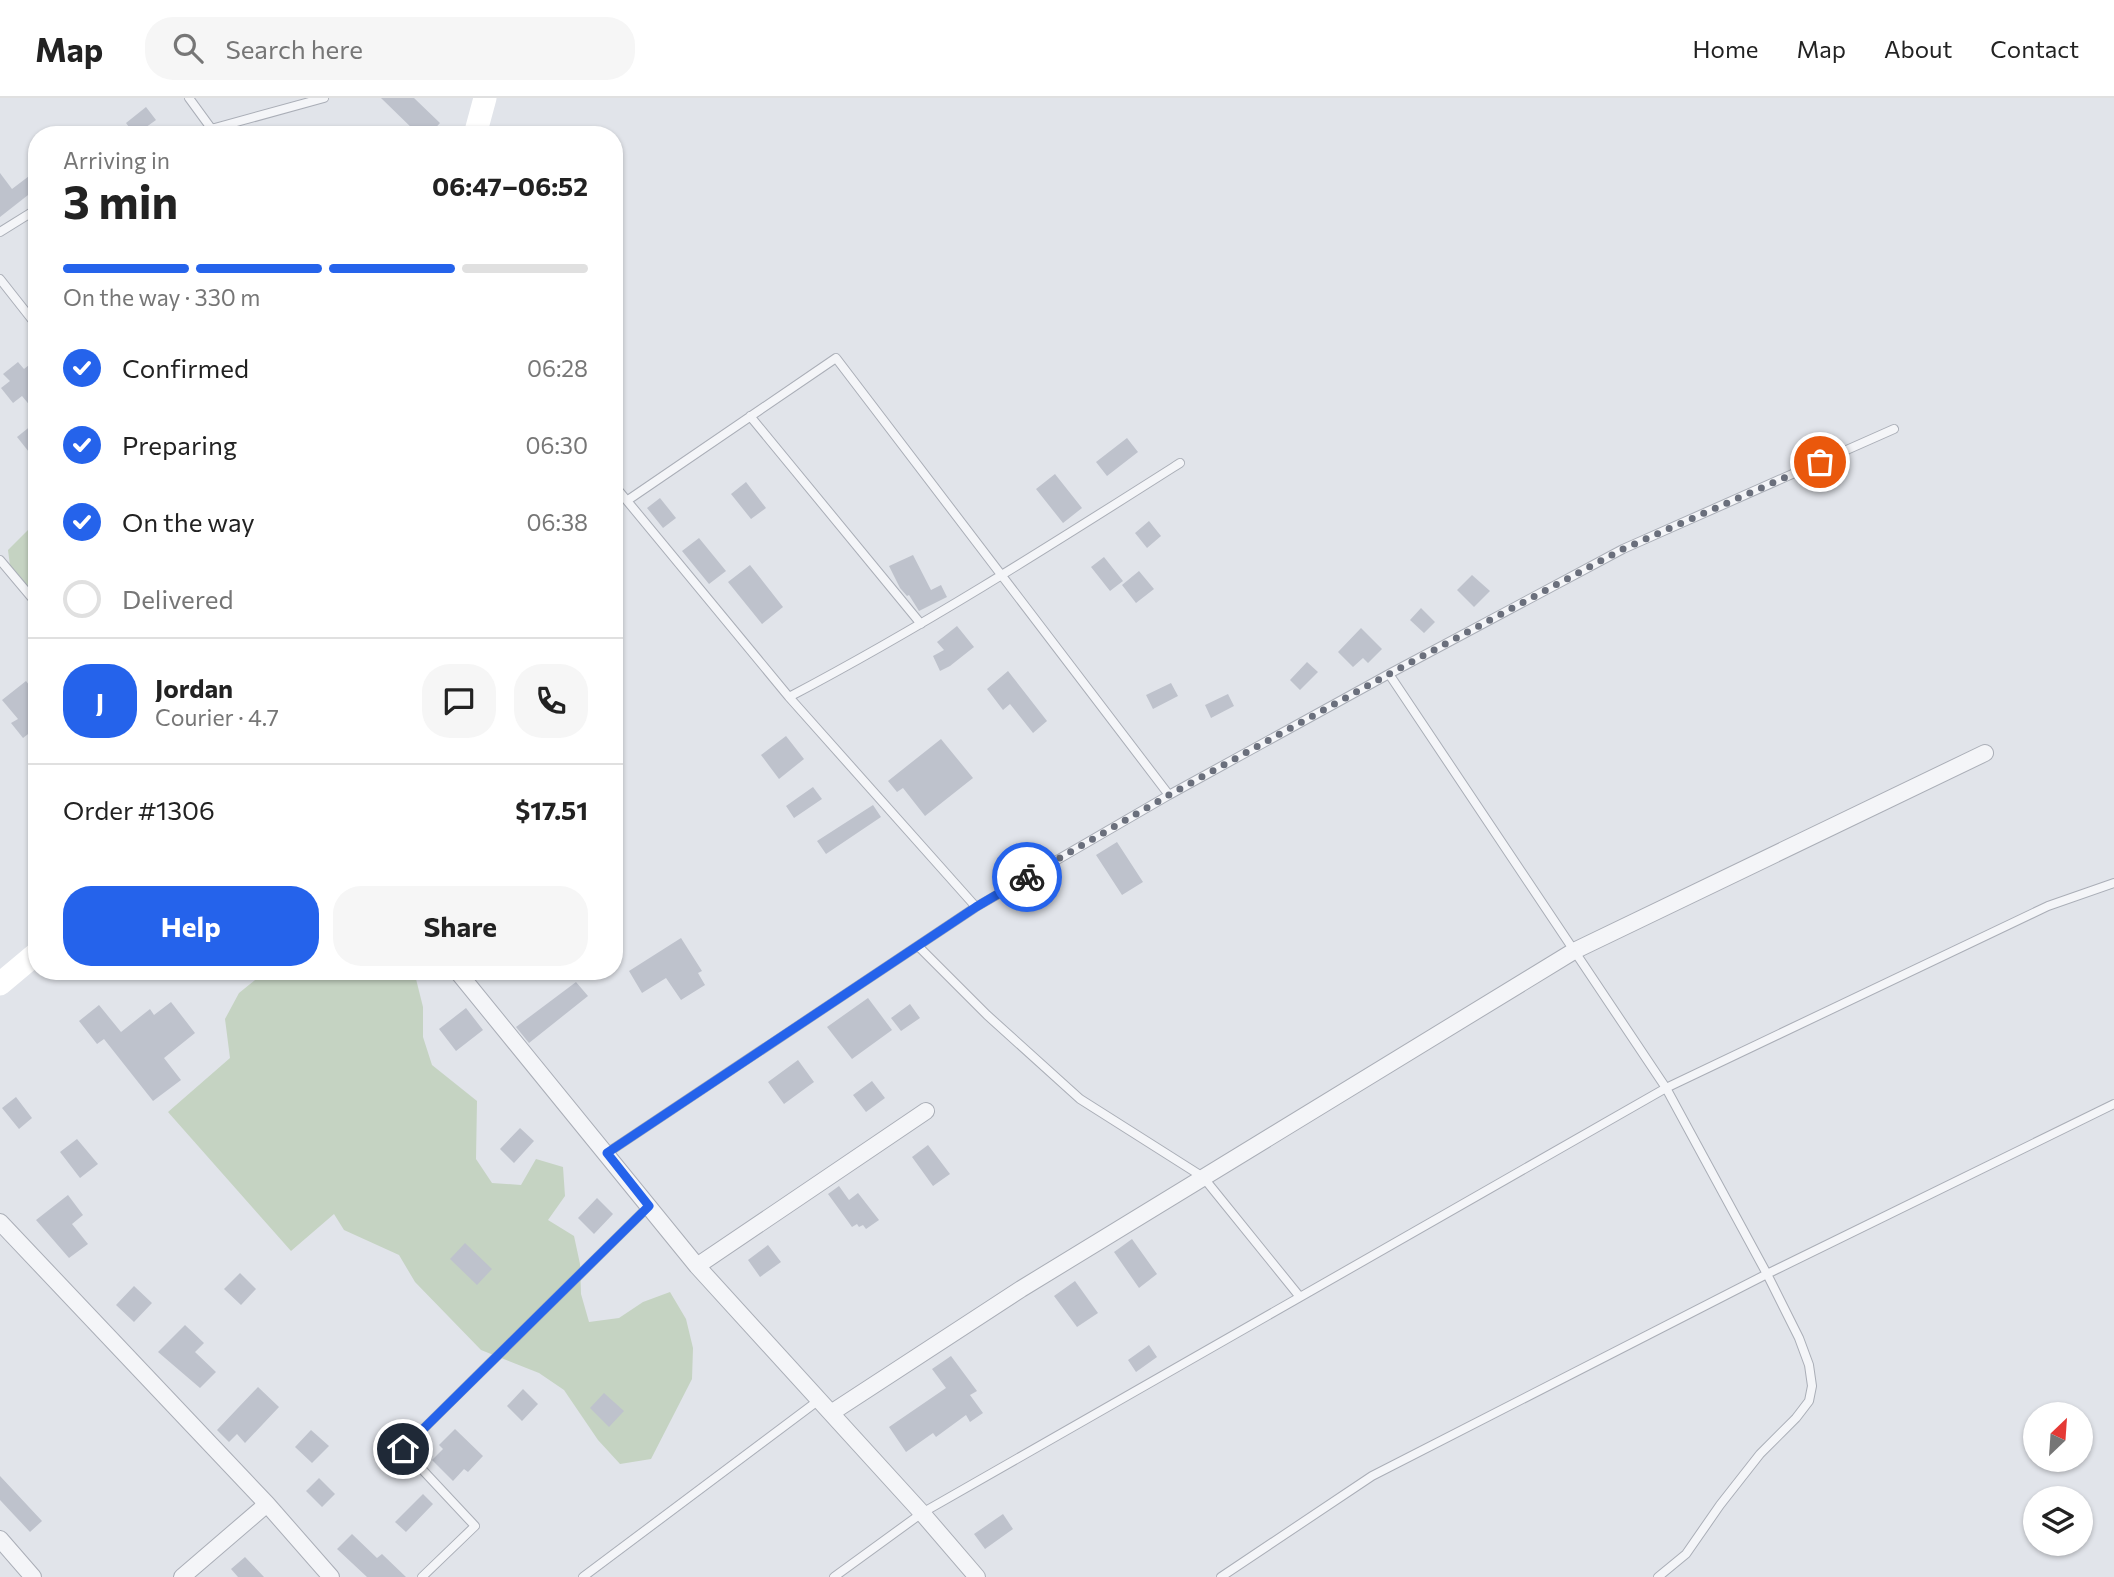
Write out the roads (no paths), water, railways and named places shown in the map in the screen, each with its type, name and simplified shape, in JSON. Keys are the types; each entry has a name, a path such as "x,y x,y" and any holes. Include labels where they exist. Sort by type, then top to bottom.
{"main road":[{"path":"477,126 485,98"},
{"path":"0,984 28,961"}],"street":[{"path":"831,1413 1021,1289 1574,951 1985,753"},
{"path":"464,980 697,1266 977,1577"},
{"path":"697,1266 926,1111"},
{"path":"0,1222 267,1504 331,1577"},
{"path":"182,1577 267,1504"},
{"path":"0,1539 33,1577"}],"lane":[{"path":"189,98 210,126"},
{"path":"233,126 324,98"},
{"path":"0,232 28,215"},
{"path":"0,279 28,315"},
{"path":"628,500 836,358 1169,795"},
{"path":"750,416 921,624"},
{"path":"607,1153 976,907 1169,795 1623,549 1894,429"},
{"path":"789,697 868,655 1003,576 1180,463"},
{"path":"623,495 789,697 976,907"},
{"path":"0,560 28,593"},
{"path":"1389,674 1666,1088 1767,1274 1799,1338 1809,1365 1812,1386 1809,1401 1797,1418 1760,1454 1686,1554 1658,1577"},
{"path":"834,1577 922,1513 1666,1088 2048,906 2114,883"},
{"path":"918,946 987,1015 1080,1099 1203,1178 1300,1297"},
{"path":"1221,1577 1372,1476 1767,1274 2114,1104"},
{"path":"422,1577 475,1526 403,1449 649,1206"},
{"path":"583,1577 820,1400"}]}
